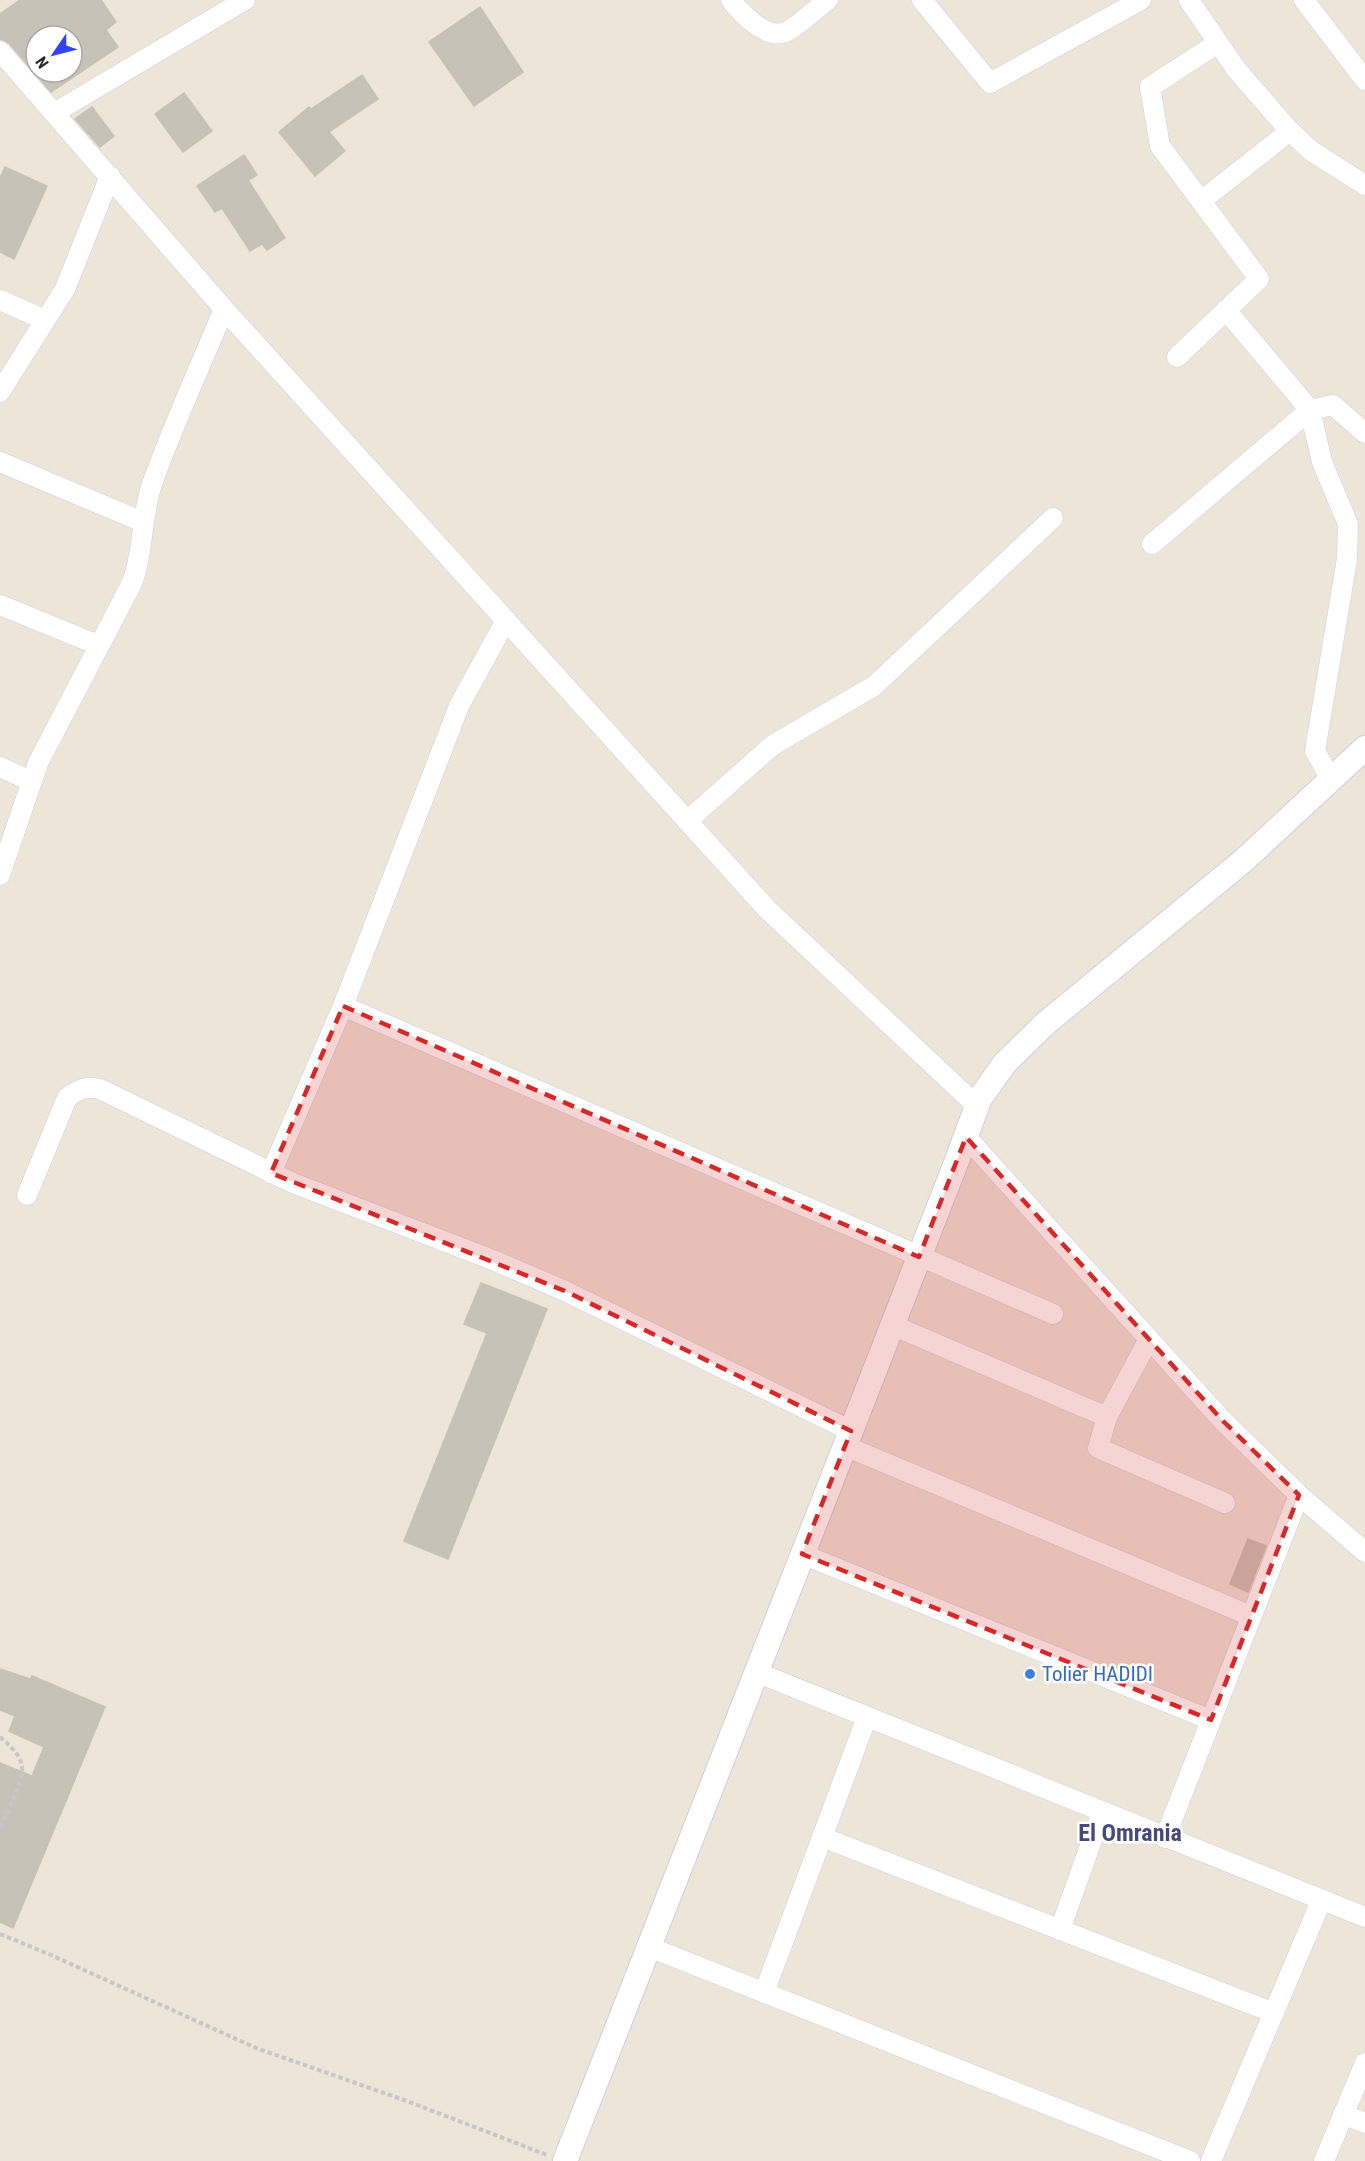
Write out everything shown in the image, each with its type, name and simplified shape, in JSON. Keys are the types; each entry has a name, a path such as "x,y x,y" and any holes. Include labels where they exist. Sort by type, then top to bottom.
{"street":[{"path":"54,113 245,0"},
{"path":"731,0 739,11 767,32 784,33 828,0"},
{"path":"922,0 990,83 1141,0"},
{"path":"1189,0 1236,69 1290,131 1310,150 1365,184"},
{"path":"1304,0 1365,80"},
{"path":"1177,357 1259,279 1160,146 1150,87 1218,43"},
{"path":"0,51 224,309 767,909 977,1106"},
{"path":"1201,201 1290,131"},
{"path":"0,392 65,289 110,176"},
{"path":"0,300 45,320"},
{"path":"0,875 38,763 132,583 137,570 143,522 152,485 224,309"},
{"path":"1226,310 1310,410 1322,462 1348,524 1347,560 1315,751 1331,779"},
{"path":"1152,544 1310,410 1333,405 1365,433"},
{"path":"0,462 143,522"},
{"path":"687,821 772,745 874,686 1053,518"},
{"path":"0,605 98,645"},
{"path":"271,1173 343,1006 459,706 506,620"},
{"path":"559,2159 649,1947 980,1098 1005,1063 1046,1023 1243,861 1365,748"},
{"path":"0,767 31,781"},
{"path":"343,1006 1053,1314"},
{"path":"27,1195 67,1098 76,1091 88,1087 100,1089 316,1193 494,1260 565,1291 848,1438 1251,1616"},
{"path":"966,1137 1223,1421 1299,1495 1365,1552"},
{"path":"892,1326 1107,1417"},
{"path":"1149,1339 1107,1417 1098,1448 1225,1503"},
{"path":"1165,1838 1299,1495"},
{"path":"802,1554 1211,1719"},
{"path":"756,1672 1365,1917"},
{"path":"764,1993 867,1717"},
{"path":"1060,1930 1102,1812"},
{"path":"822,1837 1274,2013"},
{"path":"1211,2161 1321,1901"},
{"path":"649,1947 1190,2161"},
{"path":"1324,2161 1365,2063"},
{"path":"1343,2114 1365,2123"}],"path":[{"path":"0,1737 15,1750 22,1764 19,1784 0,1829"},
{"path":"0,1934 256,2048 406,2101 559,2159"}],"highlighted area":[{"path":"343,1006 919,1257 966,1137 1223,1421 1299,1495 1211,1720 802,1554 851,1431 565,1291 271,1173"}],"building":[{"path":"20,0 101,0 116,22 106,30 118,47 84,70 84,24 24,24 24,60 9,43 0,39 0,14"},
{"path":"480,7 523,72 474,106 429,42"},
{"path":"362,75 378,99 329,132 345,151 315,176 279,132 309,107 311,109"},
{"path":"44,84 63,84 51,92"},
{"path":"184,93 212,131 183,152 155,114"},
{"path":"92,107 114,136 100,147 75,119"},
{"path":"244,155 257,175 248,180 285,238 267,250 262,244 250,251 222,208 215,212 197,186"},
{"path":"5,167 47,186 14,259 0,252 0,178"},
{"path":"481,1283 547,1309 448,1559 404,1541 487,1333 464,1324"},
{"path":"1248,1539 1266,1546 1248,1592 1230,1584"},
{"path":"0,1669 30,1679 32,1676 105,1707 13,1928 0,1922 0,1763 32,1776 44,1747 9,1731 15,1716 0,1710"}],"place":[{"name":"Tolier HADIDI","path":"1030,1674"}],"district":[{"name":"El Omrania","path":"1130,1833"}]}
